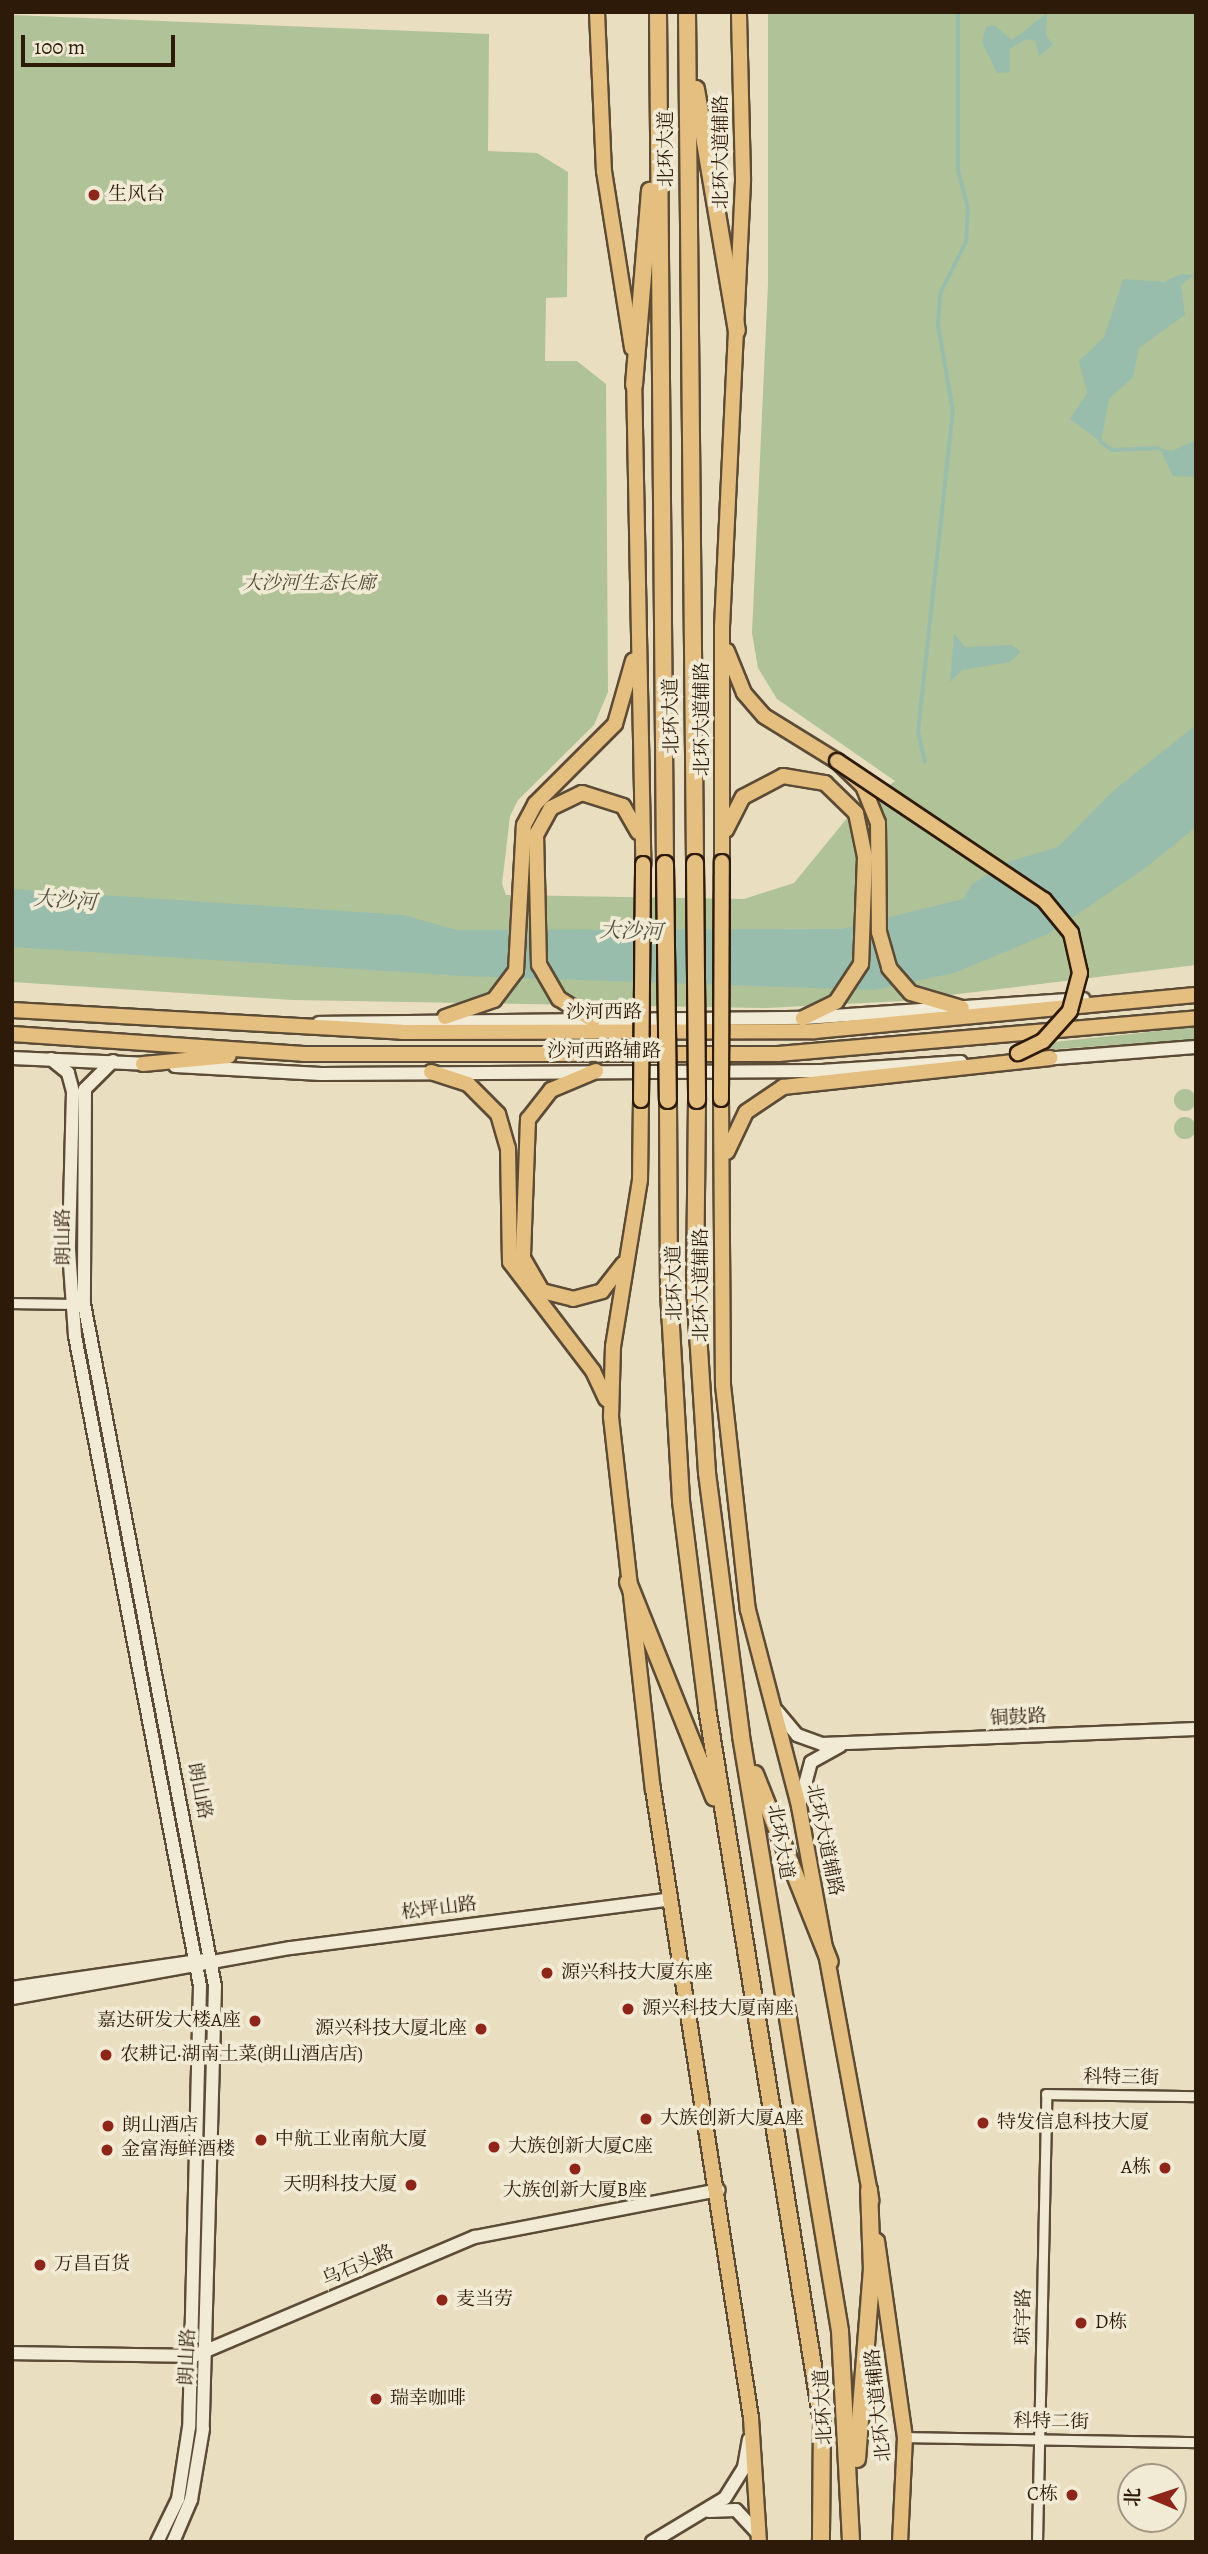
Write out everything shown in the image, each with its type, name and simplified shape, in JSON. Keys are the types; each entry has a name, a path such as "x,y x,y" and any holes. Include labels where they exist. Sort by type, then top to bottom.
{"highway":[{"name":"北环大道","path":"657,12 668,1100 680,1489 733,1866 822,2421 821,2542"},
{"path":"687,13 737,331"},
{"name":"北环大道","path":"687,13 699,1380 741,1736 841,2331 851,2542"},
{"path":"634,385 658,80"},
{"path":"628,1582 707,1775 733,1866"},
{"path":"741,1736 830,1962"},
{"path":"851,2542 872,2270 869,2190"},
{"path":"809,2542 822,2421"}],"main road":[{"path":"597,12 604,171 626,286 634,385 643,864 641,1100 631,1243 613,1346 611,1417 628,1582 671,1899 719,2190 751,2418 758,2538"},
{"name":"北环大道辅路","path":"739,12 737,331 722,627 721,1099 727,1445 748,1610 767,1693 799,1806 830,1962 869,2190 905,2437 900,2542"},
{"path":"722,627 730,664 753,705 1044,900 1071,933 1080,972 1070,1011 1044,1041 1018,1053 967,1061"},
{"path":"445,1017 478,1010 502,993 519,961 528,846 535,804 615,724 639,628"},
{"path":"837,761 863,786 878,823 884,956 902,986 921,998 962,1008"},
{"path":"722,862 729,820 752,789 795,775 835,789 856,813 863,836 864,941 855,979 824,1011 803,1018"},
{"path":"593,1020 569,1008 547,983 537,958 528,846 551,808 571,796 594,793 630,813 643,864"},
{"name":"沙河西路","path":"12,1010 270,1028 826,1031 1196,995"},
{"name":"沙河西路辅路","path":"270,1028 445,1017 593,1020 803,1018 962,1008 1065,998 1141,1000"},
{"path":"12,1034 264,1052 813,1053 1196,1018"},
{"name":"沙河西路辅路","path":"12,1058 431,1072 822,1071 1196,1047"},
{"path":"143,1064 264,1052"},
{"path":"722,1178 736,1124 755,1101 783,1087 1050,1058"},
{"name":"朗山路","path":"51,1059 68,1073 73,1092 71,1304 198,1964 194,2356 183,2477 158,2542"},
{"name":"朗山路","path":"113,1062 85,1089 84,1304 212,1961 208,2350 196,2479 173,2542"},
{"path":"596,1071 563,1082 539,1100 526,1125 515,1250 536,1285 573,1299 608,1286 631,1243"},
{"path":"431,1072 459,1079 484,1096 498,1114 508,1149 519,1281 593,1371 611,1417"},
{"path":"767,1693 796,1735 843,1745"},
{"name":"铜鼓路","path":"843,1745 1196,1729"},
{"path":"799,1806 811,1762 843,1745"},
{"name":"松坪山路","path":"12,1998 212,1961 671,1899"},
{"name":"松坪山路","path":"12,1988 198,1964"},
{"name":"乌石头路","path":"12,2353 194,2356 475,2237 719,2190"},
{"path":"652,2542 709,2511 744,2467 751,2418"},
{"path":"709,2511 736,2510 758,2538"}],"street":[{"path":"12,1303 71,1304"},
{"name":"科特三街","path":"1046,2094 1196,2096"},
{"name":"琼宇路","path":"1038,2542 1046,2094"},
{"name":"科特二街","path":"905,2437 1196,2442"}],"green space":[{"name":"大沙河生态长廊","path":"768,12 1196,12 1196,965 901,1001 767,1008 293,1000 12,982 12,15 489,34 488,151 537,153 568,172 567,297 546,298 545,361 577,361 606,384 608,692 594,725 518,800 510,816 502,884 506,895 744,899 794,883 848,817 895,781 777,699 758,668 752,633 768,284"},
{"path":"1196,1027 1196,1040 1040,1050 1054,1042"},
{"path":"1185,1089 1193,1092 1196,1100 1193,1108 1185,1111 1177,1108 1174,1100 1177,1092"},
{"path":"1185,1117 1193,1120 1196,1128 1193,1136 1185,1139 1177,1136 1174,1128 1177,1120"}],"water":[{"path":"1047,13 1046,35 1053,45 1039,56 1035,41 1026,39 1010,49 1010,72 997,73 982,42 986,27 994,25 1012,40"},
{"path":"1181,274 1194,275 1181,285 1185,315 1139,348 1133,377 1109,399 1101,442 1070,419 1087,393 1079,361 1104,337 1123,279 1164,282"},
{"path":"1196,440 1196,477 1173,476 1159,448 1172,451"},
{"path":"954,633 965,647 1012,645 1021,652 1010,662 962,670 950,682"},
{"name":"大沙河","path":"1196,725 1196,827 1144,869 1048,934 954,973 874,990 463,976 12,947 12,889 403,915 457,930 841,929 963,899 972,884 1008,862 1058,847 1113,791"}],"waterway":[{"path":"925,762 918,732 953,412 938,325 940,294 966,242 968,208 958,170 958,12"},
{"path":"1101,442 1113,450 1159,448"}],"place":[{"name":"生风台","path":"94,195"},
{"name":"源兴科技大厦东座","path":"547,1973"},
{"name":"源兴科技大厦南座","path":"628,2009"},
{"name":"嘉达研发大楼A座","path":"255,2021"},
{"name":"源兴科技大厦北座","path":"481,2029"},
{"name":"农耕记·湖南土菜(朗山酒店店)","path":"106,2055"},
{"name":"大族创新大厦A座","path":"646,2119"},
{"name":"特发信息科技大厦","path":"983,2123"},
{"name":"朗山酒店","path":"108,2126"},
{"name":"中航工业南航大厦","path":"261,2140"},
{"name":"大族创新大厦C座","path":"494,2147"},
{"name":"金富海鲜酒楼","path":"107,2150"},
{"name":"A栋","path":"1165,2168"},
{"name":"大族创新大厦B座","path":"575,2169"},
{"name":"天明科技大厦","path":"411,2185"},
{"name":"万昌百货","path":"40,2265"},
{"name":"麦当劳","path":"442,2300"},
{"name":"D栋","path":"1081,2323"},
{"name":"瑞幸咖啡","path":"376,2399"},
{"name":"C栋","path":"1072,2495"}]}
